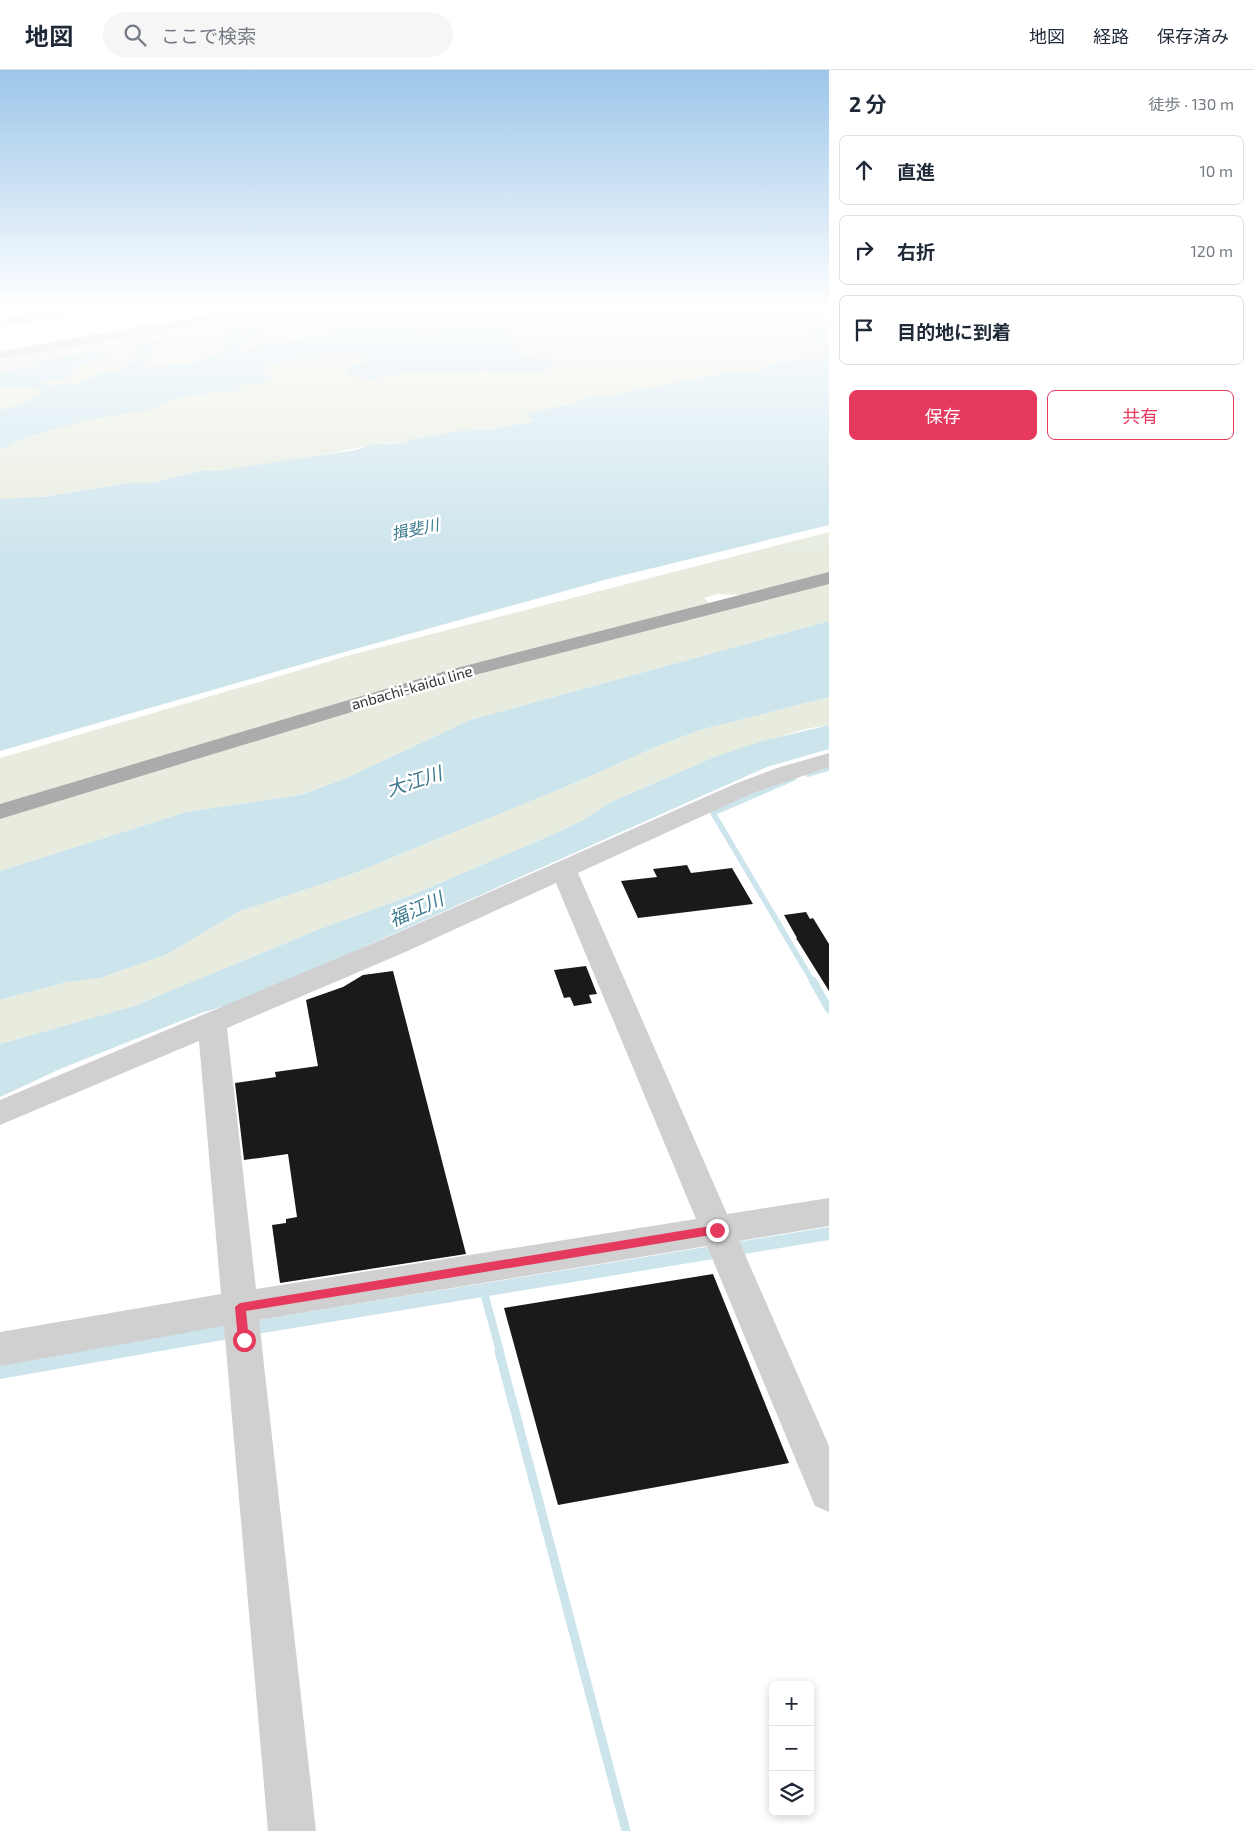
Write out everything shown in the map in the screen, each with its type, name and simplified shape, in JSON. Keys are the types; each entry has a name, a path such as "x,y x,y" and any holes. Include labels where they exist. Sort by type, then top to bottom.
{"main road":[{"name":"anbachi-kaidu line","path":"0,812 456,674 829,578"}],"street":[{"path":"0,1113 212,1024 564,871 745,788 785,773 829,760"},
{"path":"564,871 829,1492"},
{"path":"212,1024 292,1831"},
{"path":"0,1349 242,1322 723,1244 829,1212"}],"shaded area":[{"path":"0,391 93,391 0,417"},
{"path":"171,391 660,391 533,419 529,423 495,429 458,431 412,439 404,443 389,442 290,461 215,471 204,470 150,483 128,483 0,502 0,443"},
{"path":"829,532 829,573 740,595 717,594 704,598 709,603 454,670 0,806 0,758 354,654"},
{"path":"829,582 829,621 470,720 344,779 299,795 186,812 0,871 0,818 461,678"},
{"path":"829,697 829,725 805,729 714,757 609,803 585,819 556,833 412,895 317,930 134,1006 0,1044 0,1000 67,982 100,978 168,954 240,911 352,874 577,782 658,746 700,730"}],"water":[{"path":"40,391 234,391 199,394 174,399 148,410 86,420 28,437 0,449 0,411 3,408 23,403 41,392"},
{"name":"揖斐川","path":"632,391 829,391 829,525 608,579 355,649 0,751 0,499 42,497 128,483 150,483 204,470 215,471 356,450 373,444 404,443 412,439 458,431 495,429 529,423 533,419 525,416 535,411 569,405 581,399"},
{"name":"大江川","path":"829,621 829,697 700,730 658,746 577,782 352,874 240,911 168,954 100,978 67,982 0,1000 0,871 186,812 300,795 344,779 470,720"},
{"name":"福江川","path":"829,725 829,749 767,767 245,1000 201,1013 60,1069 0,1097 0,1044 134,1006 317,930 412,895 556,833 585,819 609,803 714,757 763,741"},
{"path":"829,1227 829,1240 257,1334 0,1379 0,1362"}],"building":[{"path":"687,865 691,873 732,868 753,904 638,918 621,881 657,877 653,869"},
{"path":"806,912 810,919 813,918 829,944 829,991 784,915"},
{"path":"586,966 597,994 589,995 592,1003 574,1006 570,997 564,998 554,970"},
{"path":"393,971 466,1254 280,1283 272,1225 286,1223 286,1219 297,1217 288,1154 244,1160 235,1083 276,1077 275,1072 318,1066 306,1000 343,987 363,975"},
{"path":"713,1274 789,1463 558,1505 504,1308"}],"waterway":[{"path":"808,774 829,768"},
{"path":"794,778 713,813 813,982"},
{"path":"813,981 829,1009"},
{"path":"485,1296 500,1352"},
{"path":"499,1351 626,1831"}],"route":[{"path":"244,1340 240,1307 717,1230"}]}
